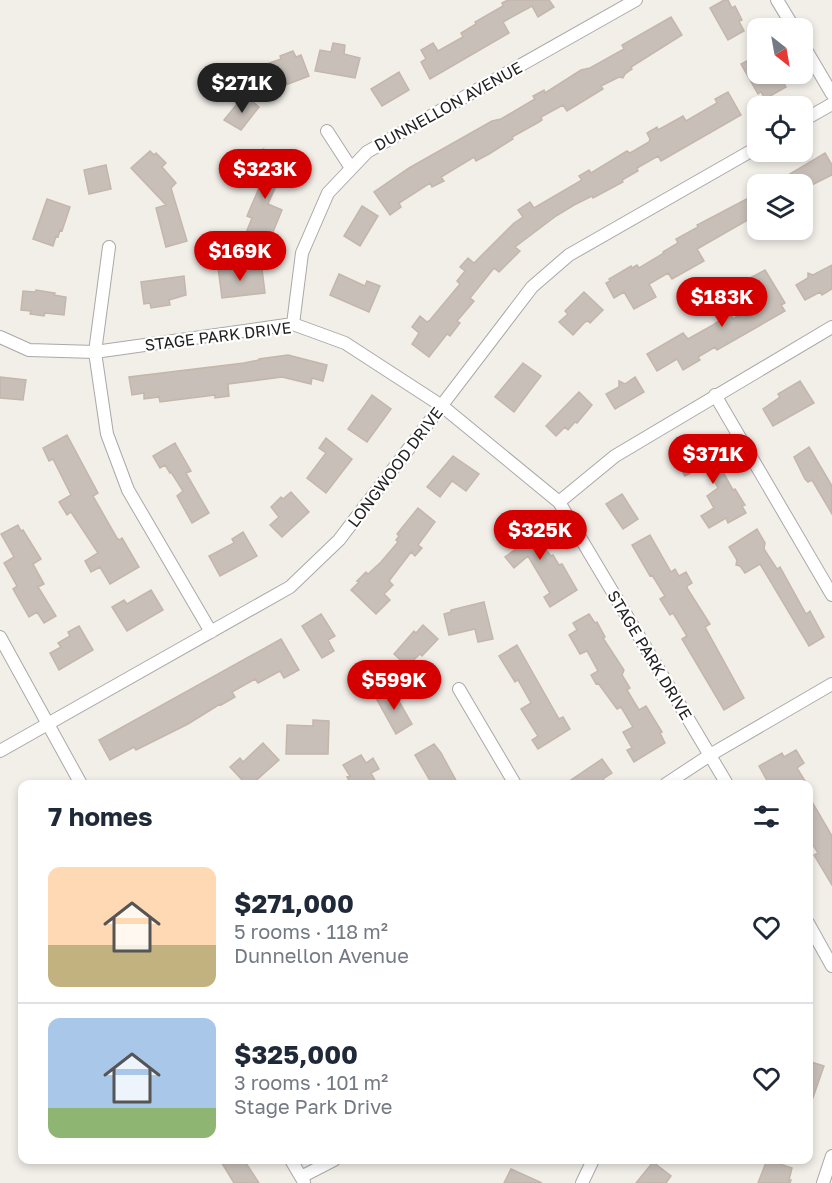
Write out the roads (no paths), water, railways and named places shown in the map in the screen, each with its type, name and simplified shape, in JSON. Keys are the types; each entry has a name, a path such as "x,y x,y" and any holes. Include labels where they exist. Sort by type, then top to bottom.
{"street":[{"name":"DUNNELLON AVENUE","path":"293,324 302,253 328,193 367,152 636,0"},
{"path":"777,0 788,18"},
{"path":"813,62 832,94"},
{"path":"813,115 832,104"},
{"path":"327,131 351,168"},
{"name":"LONGWOOD DRIVE","path":"0,751 290,587 339,540 532,286 569,255 747,153"},
{"path":"109,247 94,352 107,434 128,490 211,632"},
{"name":"STAGE PARK DRIVE","path":"0,337 29,350 94,352 293,324 345,342 441,406 559,502 725,780"},
{"path":"559,502 615,456 832,327"},
{"path":"715,395 832,595"},
{"path":"0,637 79,780"},
{"path":"672,780 710,755 832,684"},
{"path":"459,689 513,780"},
{"path":"813,936 832,966"},
{"path":"824,1183 832,1156"},
{"path":"293,1164 303,1180 328,1164"},
{"path":"582,1183 589,1164"}]}
